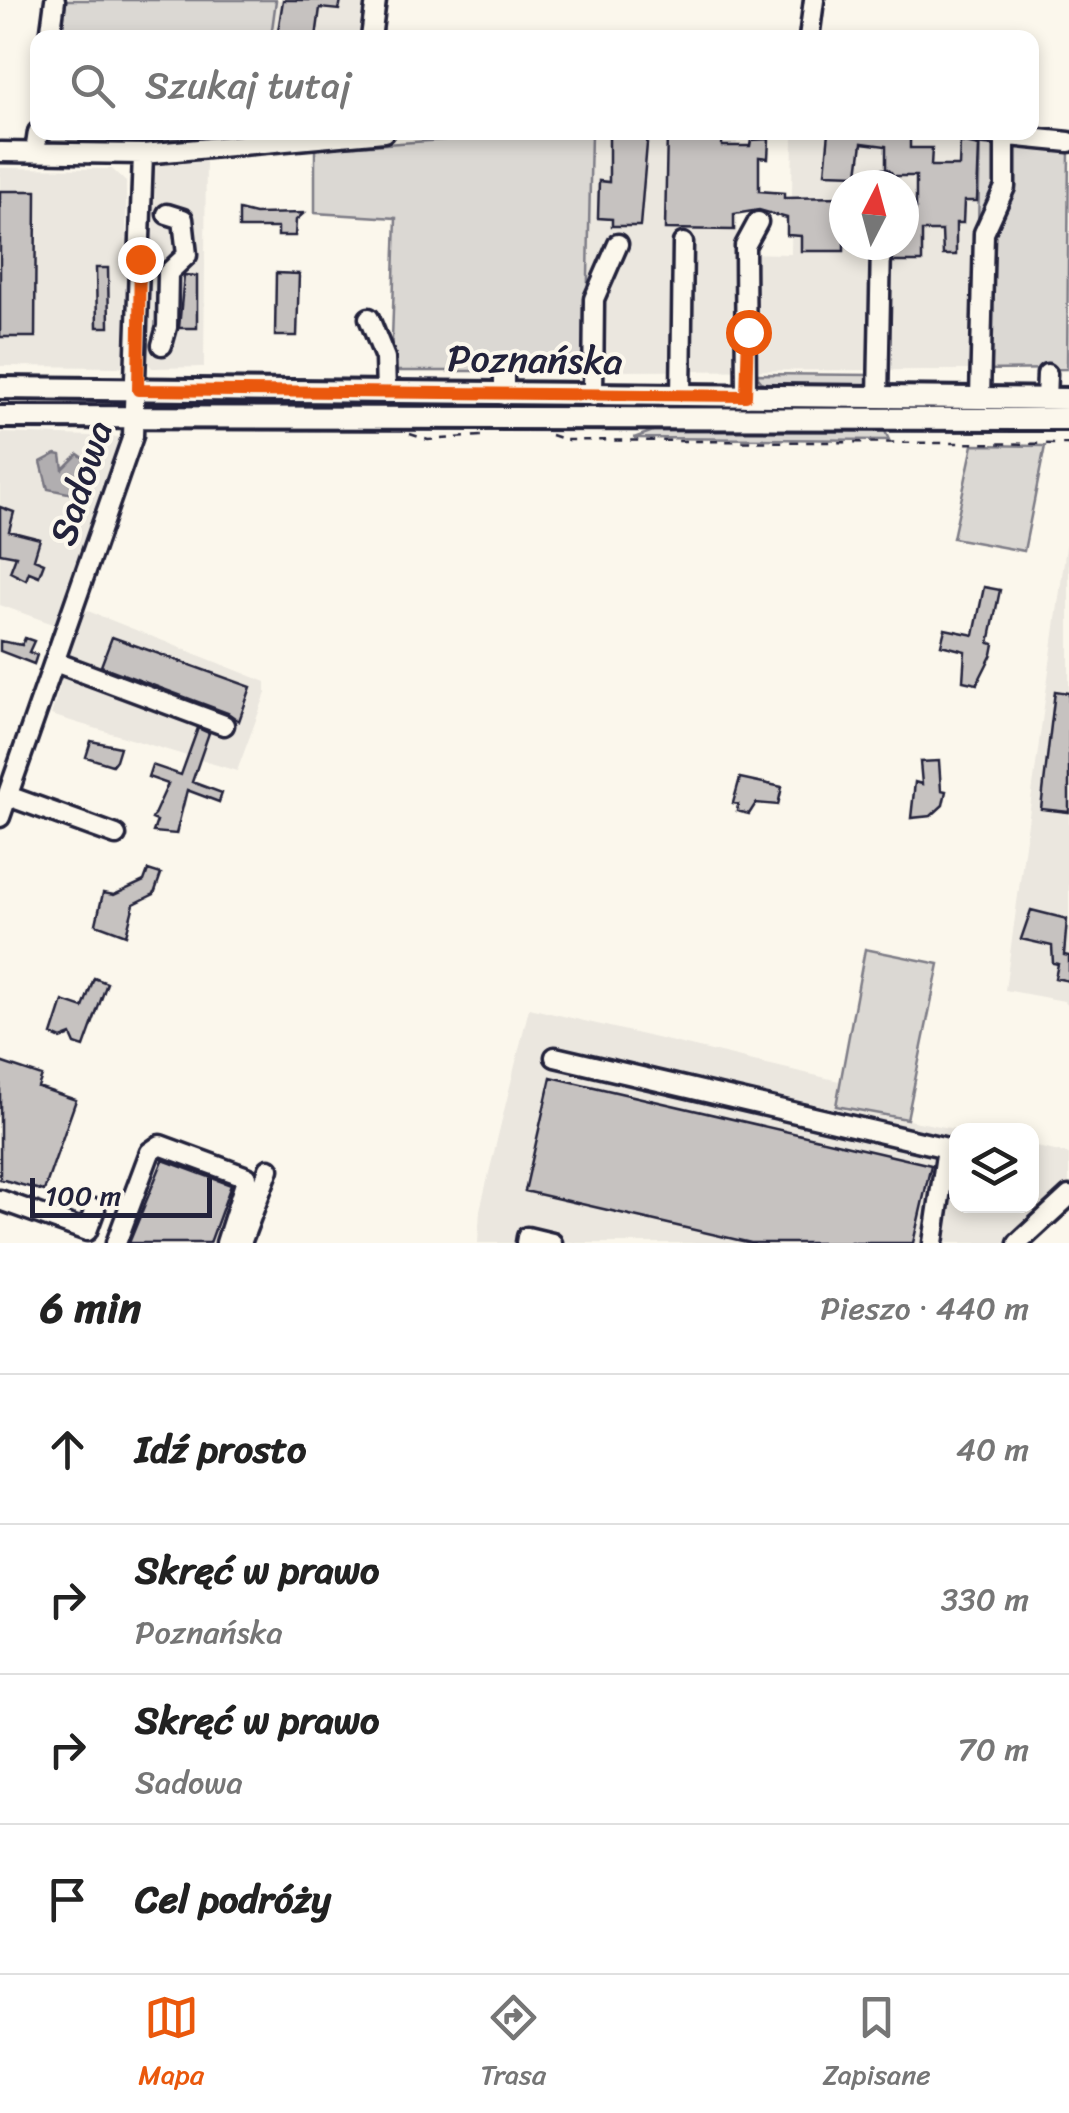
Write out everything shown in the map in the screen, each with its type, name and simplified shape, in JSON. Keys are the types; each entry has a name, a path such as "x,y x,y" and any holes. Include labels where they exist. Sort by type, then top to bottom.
{"main road":[{"name":"Poznańska","path":"0,388 1069,399"},
{"name":"Poznańska","path":"0,416 1069,419"}],"street":[{"path":"51,30 55,0"},
{"path":"373,30 376,0"},
{"path":"811,30 814,0"},
{"path":"1039,139 1069,142"},
{"path":"35,152 37,140"},
{"path":"0,152 143,154 287,140"},
{"path":"980,398 984,232 1005,187 1006,140"},
{"name":"Sadowa","path":"0,818 137,418 143,154"},
{"path":"162,345 167,327 167,276 186,254 186,224 179,216 167,214"},
{"path":"746,396 746,246 758,222"},
{"path":"682,396 683,243"},
{"path":"593,396 594,299 618,244"},
{"path":"878,398 881,260"},
{"path":"369,318 385,358 386,393"},
{"path":"504,370 504,395"},
{"path":"1046,374 1046,398"},
{"path":"55,662 224,724"},
{"path":"8,796 116,835"},
{"path":"555,1057 947,1148 933,1243"},
{"path":"0,1200 46,1224 87,1231 116,1242 150,1152 160,1145 248,1178 226,1243"},
{"path":"242,1243 270,1168"},
{"path":"1018,1243 1069,1196"},
{"path":"87,1231 95,1209"},
{"path":"526,1243 528,1237 552,1243"}],"path":[{"path":"638,440 1069,444"}],"shaded area":[{"path":"63,0 276,0 272,30 59,30"},
{"path":"276,0 370,0 366,30 272,30"},
{"path":"51,140 148,140 103,144"},
{"path":"442,140 591,140 586,371 391,371 396,218 315,213 315,149"},
{"path":"591,140 737,140 737,253 791,254 793,140 980,140 975,370 586,371"},
{"path":"980,140 1069,146 1067,369 975,370"},
{"path":"206,154 204,367 152,368 147,362 152,169 162,160"},
{"path":"0,168 112,169 126,182 127,362 123,367 0,366"},
{"path":"755,374 873,375 864,387 764,385"},
{"path":"503,402 1069,406 1069,413 433,406"},
{"path":"884,429 889,440 634,438 653,431"},
{"path":"0,433 123,437 56,625 0,605"},
{"path":"973,445 1045,446 1024,551 953,538"},
{"path":"78,454 88,461 83,496 48,489 41,462 61,455 63,469"},
{"path":"1069,525 1069,1007 1064,1001 1005,990"},
{"path":"83,609 266,682 266,693 237,771 51,715"},
{"path":"865,949 939,964 907,1119 836,1106"},
{"path":"529,1008 839,1081 836,1106 949,1128 949,1213 1039,1213 1039,1148 1069,1154 1069,1199 1030,1243 478,1243 480,1210"}],"building":[{"path":"283,0 341,0 339,10 320,8 317,30 278,30"},
{"path":"609,140 647,140 640,226 612,226 612,219 598,218 599,181 609,182"},
{"path":"667,140 722,140 722,146 750,146 751,140 769,140 768,158 759,157 759,191 784,193 784,198 829,197 829,251 801,251 801,236 787,235 787,218 759,210 734,214 734,230 665,229"},
{"path":"828,140 910,140 910,148 932,148 931,166 959,166 960,142 979,146 977,201 964,201 963,223 956,223 956,255 943,255 942,231 922,231 922,262 893,262 919,260 919,170 888,170 886,146 862,143 859,170 829,170 825,173"},
{"path":"0,191 36,191 35,337 0,337"},
{"path":"239,210 255,214 304,213 296,220 295,236 278,236 278,228 239,228"},
{"path":"96,268 108,268 109,327 97,327"},
{"path":"276,273 299,274 297,336 275,336"},
{"path":"184,275 197,276 197,328 179,328"},
{"path":"0,507 14,512 9,531 40,539 34,559 44,563 39,576 29,572 26,580 10,572 16,556 0,553"},
{"path":"984,587 1000,590 989,643 994,644 992,654 977,684 963,681 965,651 941,645 945,629 974,635"},
{"path":"112,637 251,687 239,721 228,713 101,666"},
{"path":"25,638 34,641 29,652 37,655 34,664 0,651 0,641 22,645"},
{"path":"1055,691 1069,693 1069,812 1041,809"},
{"path":"198,728 209,733 192,782 222,793 219,802 187,790 176,834 153,832 157,821 152,819 168,784 148,777 152,765 181,775"},
{"path":"91,741 120,747 112,765 86,757"},
{"path":"939,761 941,790 946,791 943,805 931,816 911,818 915,782 922,784 920,762"},
{"path":"740,778 782,787 778,805 756,803 749,814 737,811 738,804 733,803"},
{"path":"148,870 161,874 154,894 134,904 126,935 96,924 103,893 114,895 144,881"},
{"path":"1031,910 1067,919 1064,955 1069,956 1069,981 1055,978 1058,964 1053,963 1052,946 1021,939"},
{"path":"94,978 107,983 84,1047 75,1044 71,1035 61,1039 52,1035 63,1001 83,1008"},
{"path":"0,1062 42,1076 38,1087 76,1100 44,1191 0,1179"},
{"path":"551,1077 931,1165 913,1243 751,1243 525,1191"},
{"path":"163,1160 231,1185 210,1243 129,1243"}],"route":[{"path":"140,259 138,390 746,396 748,332"}]}
